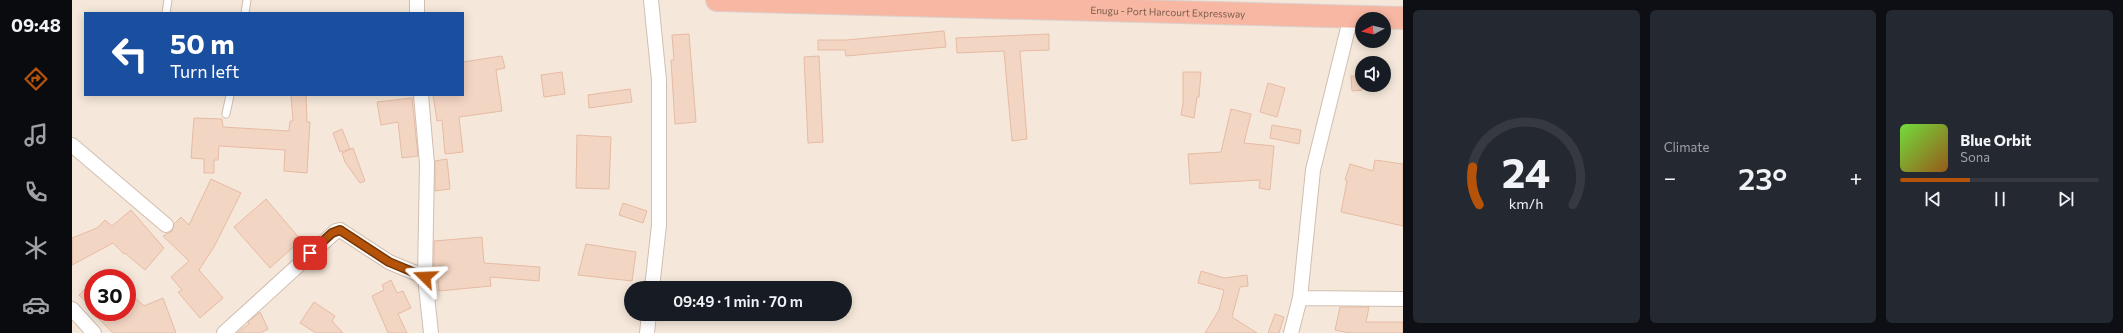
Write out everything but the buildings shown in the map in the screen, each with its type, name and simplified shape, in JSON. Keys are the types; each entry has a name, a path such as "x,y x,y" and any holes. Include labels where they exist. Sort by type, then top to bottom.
{"highway":[{"name":"Enugu - Port Harcourt Expressway","path":"717,0 1403,18"}],"street":[{"path":"417,0 417,12"},
{"path":"652,0 659,80 659,225 653,281"},
{"path":"1291,333 1300,298 1313,170 1351,16"},
{"path":"421,96 427,164 425,277 432,333"},
{"path":"72,145 166,225"},
{"path":"224,333 336,231 340,230 389,262 425,277"},
{"path":"1300,298 1403,299"},
{"path":"72,310 94,333"},
{"path":"647,333 648,321"}],"lane":[{"path":"166,12 168,0"},
{"path":"245,12 247,0"},
{"path":"226,114 230,96"}],"shaded area":[{"path":"72,0 1403,0 1403,333 72,333"}],"route":[{"path":"310,253 332,233 340,230 389,262 400,268 425,277"}]}
